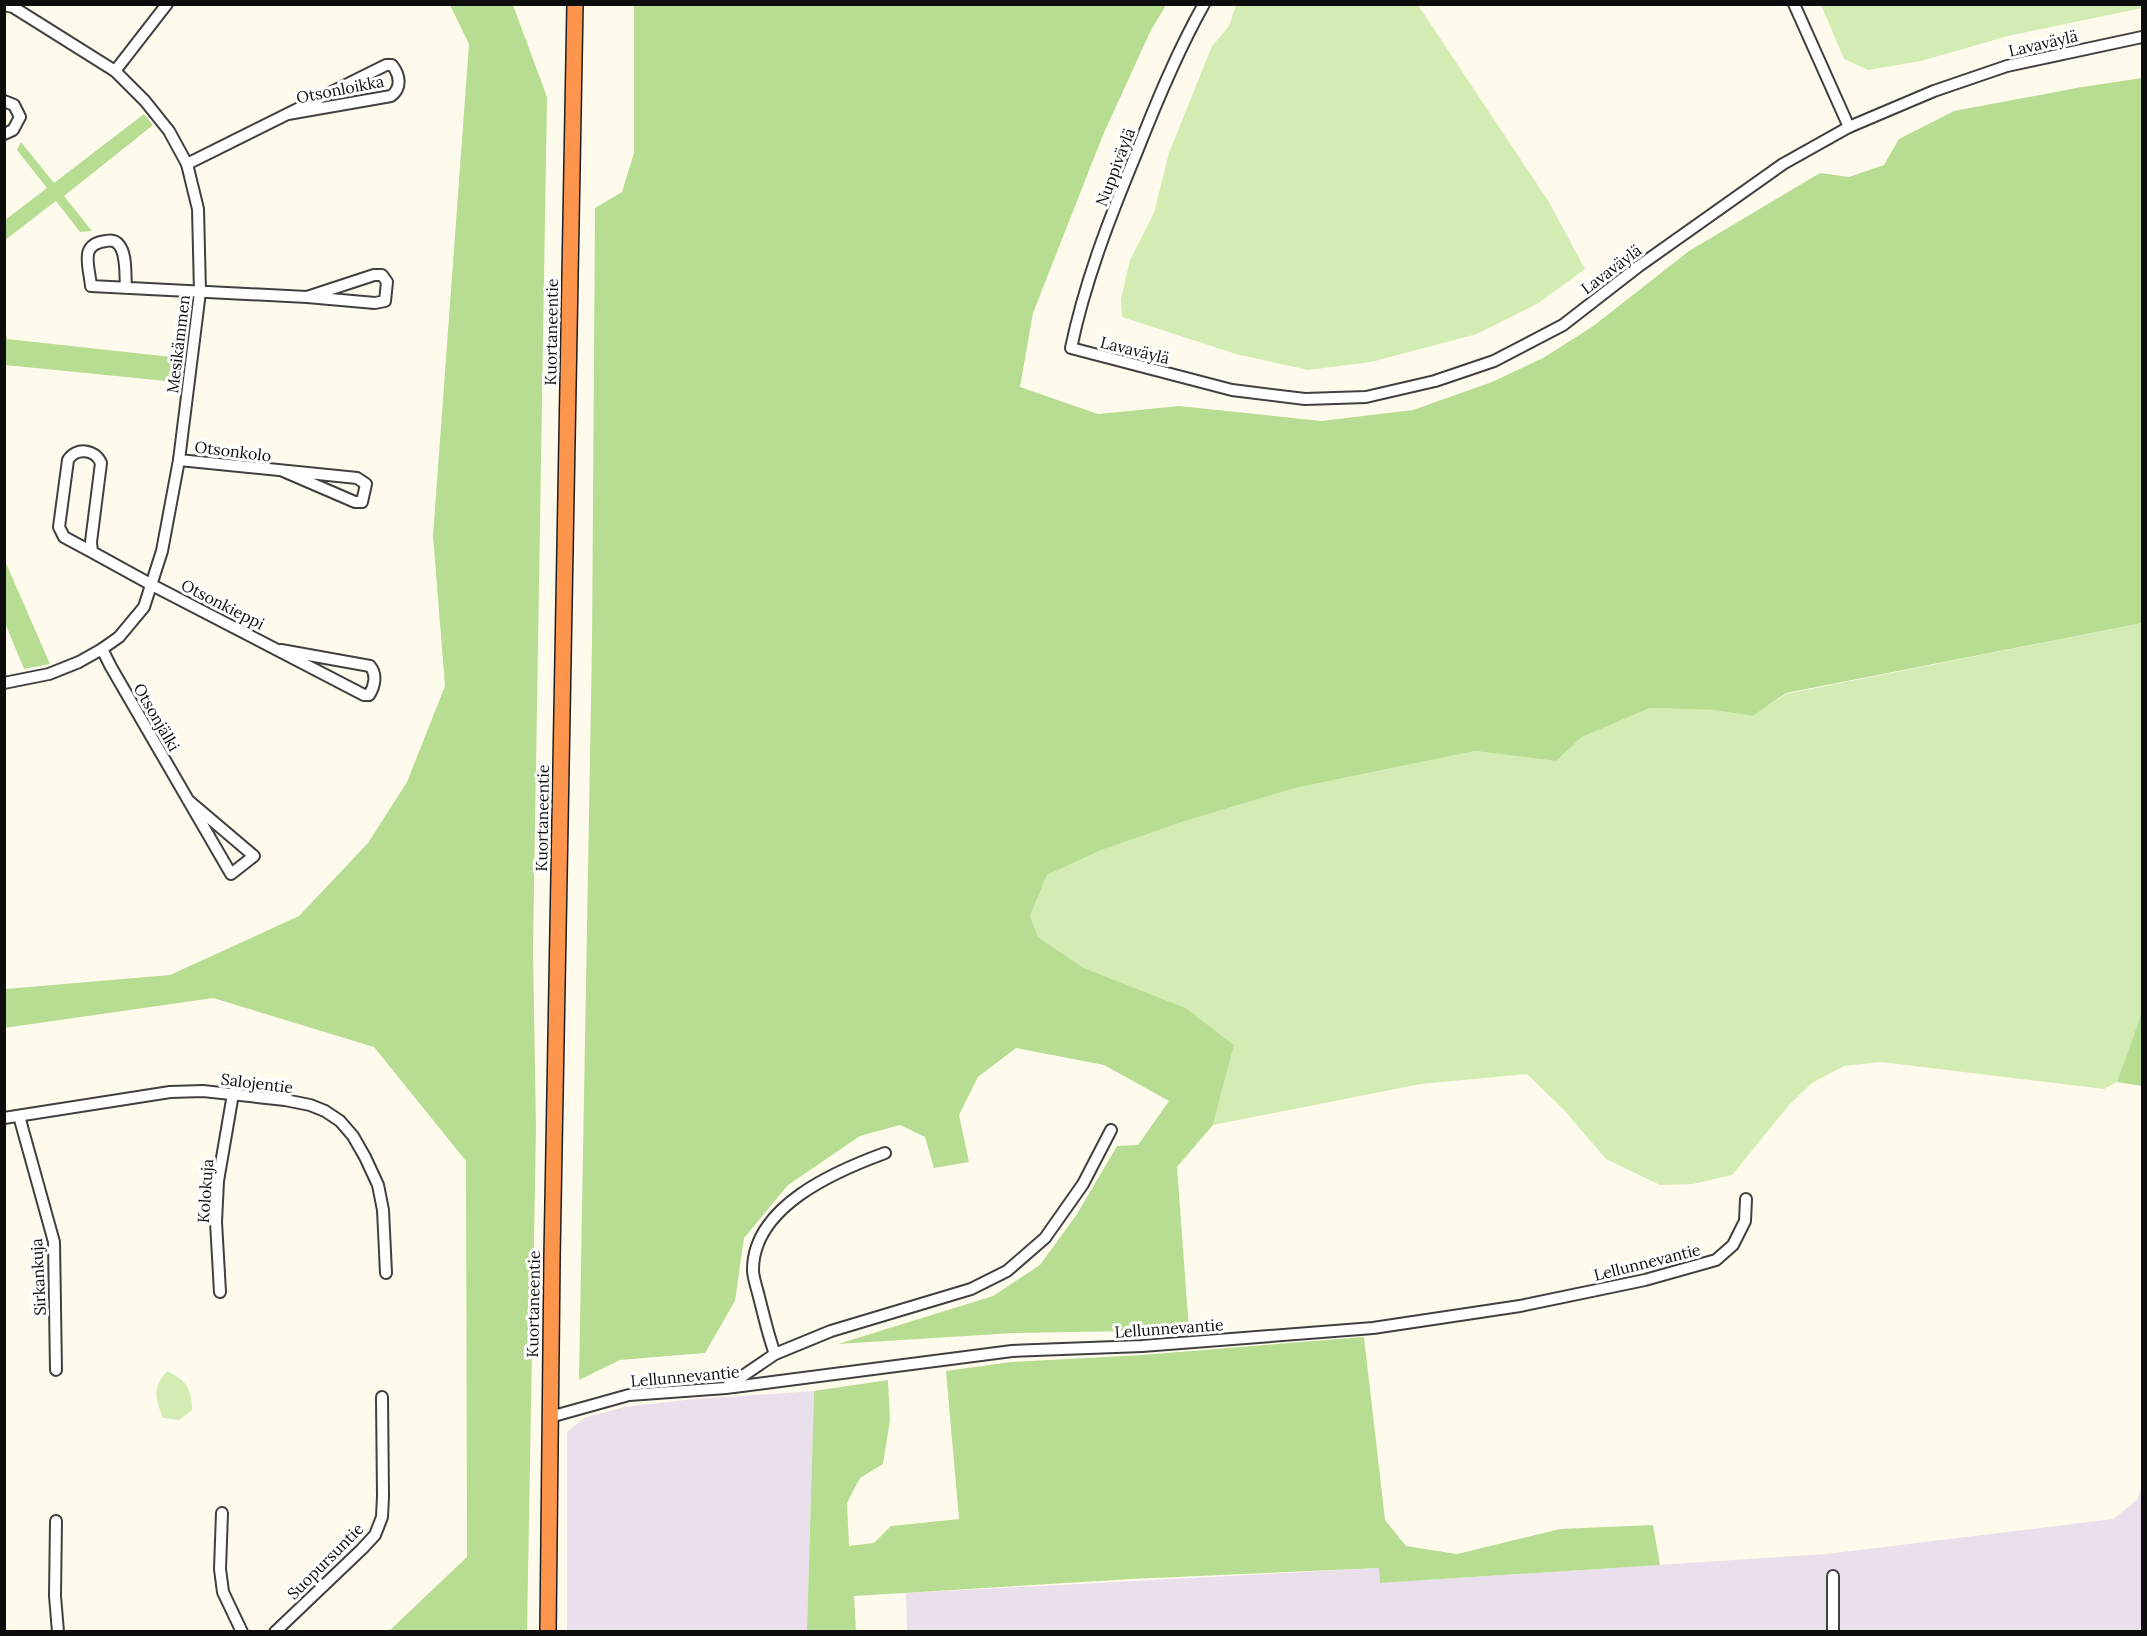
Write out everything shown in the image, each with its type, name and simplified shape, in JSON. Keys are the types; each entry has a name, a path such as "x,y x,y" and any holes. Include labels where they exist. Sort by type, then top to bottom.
{"highway":[{"name":"Kuortaneentie","path":"548,1632 555,1034 575,4"}],"street":[{"path":"116,71 167,4"},
{"name":"Nuppiväylä","path":"1071,348 1087,283 1125,181 1163,86 1204,4"},
{"path":"1794,4 1849,127"},
{"name":"Mesikämmen","path":"4,683 49,674 79,662 118,637 144,607 162,551 179,460 200,292 198,209 187,164 169,131 145,101 116,71 10,6"},
{"name":"Lavaväylä","path":"1071,348 1232,390 1305,399 1366,397 1435,381 1494,361 1563,325 1639,266 1783,164 1849,127 1934,91 2007,66 2142,37"},
{"name":"Otsonloikka","path":"187,164 386,65 392,65 396,70 399,84 397,91 391,96 288,114"},
{"path":"4,101 14,105 20,117 13,130 4,134"},
{"path":"126,288 123,252 119,244 111,240 95,242 88,254 91,286 126,288 200,292 307,297 375,303 385,301 387,282 382,275 374,275 307,297"},
{"name":"Otsonkieppi","path":"92,552 91,542 101,463 98,456 92,453 77,452 72,454 68,460 59,527 64,537 152,585 364,695 369,695 372,691 375,676 370,666 280,651"},
{"name":"Otsonkolo","path":"179,460 357,478 366,484 362,502 355,502 284,471"},
{"name":"Otsonjälki","path":"102,649 188,800 231,874 254,856 188,800"},
{"name":"Salojentie","path":"4,1118 171,1092 203,1091 310,1105 325,1111 353,1136 378,1185 383,1210 386,1274"},
{"name":"Kolokuja","path":"220,1292 216,1222 218,1181 233,1094"},
{"name":"Sirkankuja","path":"19,1116 54,1242 56,1370"},
{"path":"726,1388 775,1354 831,1331 971,1289 1007,1271 1045,1238 1083,1184 1111,1130"},
{"path":"775,1354 753,1271 756,1248 771,1220 796,1197 844,1168 885,1153"},
{"name":"Lellunnevantie","path":"550,1416 629,1395 726,1388 1012,1351 1143,1346 1373,1328 1520,1306 1645,1280 1716,1260 1733,1245 1745,1221 1746,1199"},
{"name":"Suopursuntie","path":"275,1632 375,1535 382,1517 382,1397"},
{"path":"222,1513 220,1569 223,1592 242,1632"},
{"path":"57,1521 55,1596 58,1632"},
{"path":"1833,1576 1833,1632"}],"shaded area":[{"path":"814,1391 807,1631 567,1631 567,1432 584,1418 624,1407 693,1399"},
{"path":"2142,1487 2142,1631 907,1632 906,1593 1379,1568 1380,1583 1826,1554 2113,1519 2137,1500"}],"green space":[{"path":"2142,4 2142,8 2008,36 1921,61 1868,70 1844,59 1821,5"},
{"path":"450,5 513,5 547,97 533,950 536,1128 527,1632 389,1631 467,1557 466,1161 374,1047 213,998 4,1028 5,989 170,975 299,916 368,843 407,782 445,686 433,536 469,44"},
{"path":"634,5 1166,5 1150,32 1103,135 1033,313 1020,387 1098,414 1179,406 1321,421 1413,410 1492,382 1543,358 1592,327 1689,251 1820,173 1849,177 1884,165 1899,139 1954,111 2142,78 2142,623 1786,693 1753,716 1714,710 1650,708 1582,737 1556,761 1475,751 1295,788 1185,821 1101,850 1047,875 1030,916 1038,937 1084,968 1186,1008 1234,1045 1213,1125 1177,1167 1189,1330 1014,1333 838,1344 993,1296 1040,1265 1077,1214 1117,1146 1138,1145 1169,1101 1104,1065 1016,1048 978,1077 959,1115 969,1162 934,1168 925,1137 900,1125 860,1136 788,1185 744,1238 735,1301 705,1353 620,1360 579,1380 592,644 595,208 622,192 634,153"},
{"path":"1236,5 1418,5 1549,202 1585,269 1537,304 1477,334 1371,362 1308,370 1236,354 1122,317 1121,299 1130,260 1154,213 1169,153 1212,46 1229,26"},
{"path":"144,114 153,125 64,196 92,231 80,232 56,201 5,240 5,220 47,188 17,150 21,142 54,183"},
{"path":"5,330 7,339 181,358 176,382 5,365"},
{"path":"4,561 50,664 24,669 5,623"},
{"path":"2142,623 2142,1012 2117,1082 2104,1089 1881,1062 1844,1066 1812,1083 1790,1104 1732,1175 1693,1184 1660,1185 1606,1159 1564,1110 1527,1074 1421,1084 1213,1125 1234,1045 1186,1008 1084,968 1038,937 1030,916 1047,875 1100,850 1185,821 1295,788 1475,751 1556,761 1582,737 1650,708 1714,710 1753,716 1786,694"},
{"path":"2142,1012 2142,1086 2117,1082"},
{"path":"1364,1337 1385,1520 1406,1546 1457,1554 1560,1529 1653,1525 1660,1565 1380,1583 1379,1568 1132,1579 854,1596 856,1631 807,1631 814,1391 888,1380 890,1420 883,1464 860,1478 847,1503 849,1546 874,1543 891,1526 959,1519 946,1371 1011,1362 1142,1355"},
{"path":"167,1371 187,1386 191,1396 192,1410 179,1420 163,1418 158,1404 157,1388"}]}
